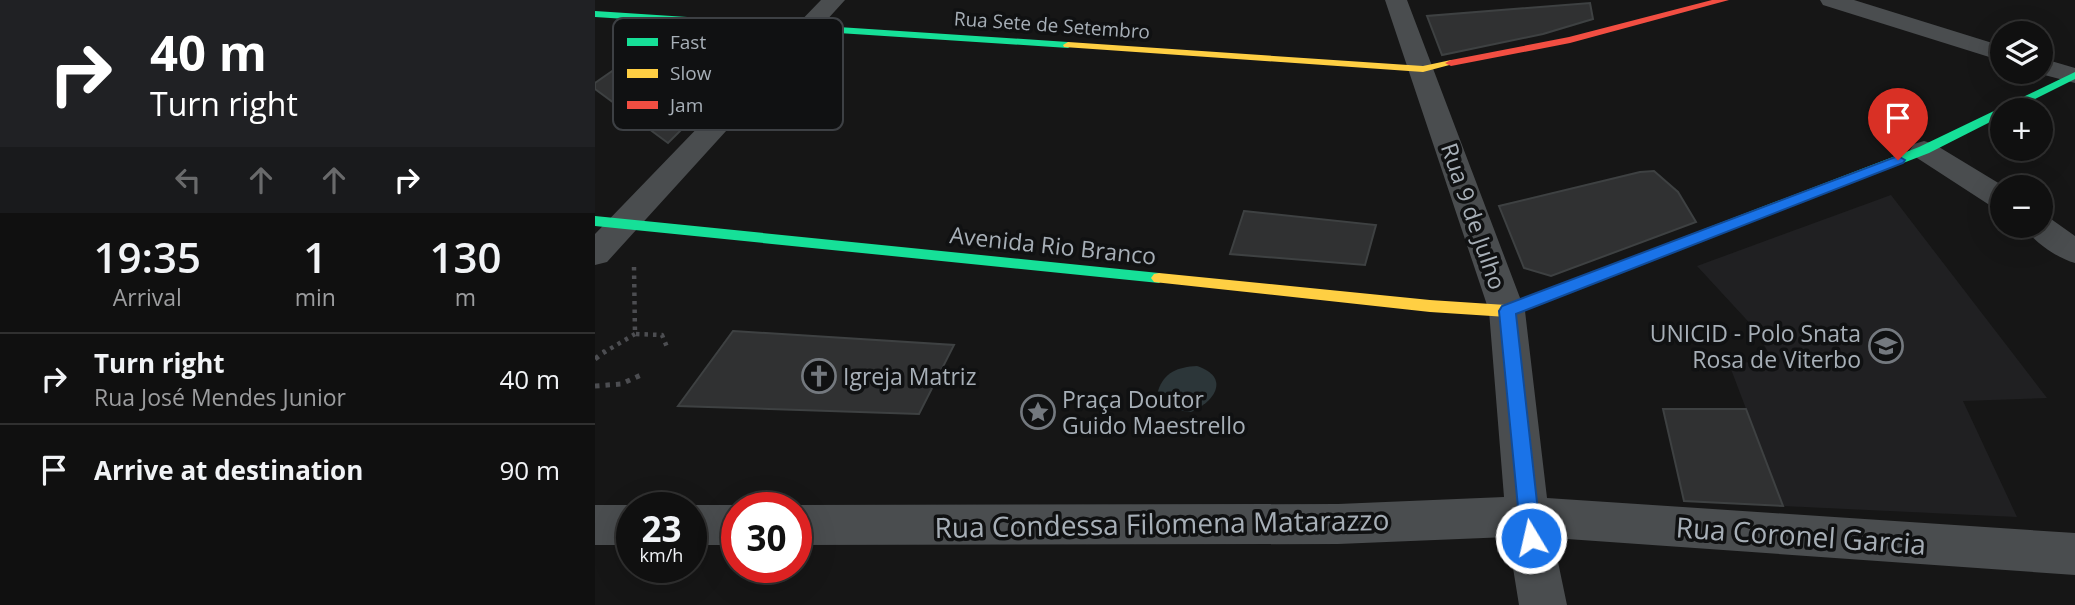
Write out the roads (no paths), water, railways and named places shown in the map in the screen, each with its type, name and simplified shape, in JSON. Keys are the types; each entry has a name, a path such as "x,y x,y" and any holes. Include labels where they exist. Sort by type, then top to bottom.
{"main road":[{"name":"Rua Sete de Setembro","path":"843,31 1423,69 1570,40 1724,0"},
{"name":"Rua Sete de Setembro","path":"595,14 651,18"},
{"path":"2029,98 2074,76"},
{"path":"1507,311 1924,150 1990,117"},
{"name":"Avenida Rio Branco","path":"609,222 1507,311"}],"street":[{"path":"816,18 834,0"},
{"name":"Rua 9 de Julho","path":"1396,0 1423,69 1507,311 1527,516 1543,605"},
{"path":"1831,0 1990,50"},
{"path":"2053,70 2074,76"},
{"path":"595,254 609,222 702,130"},
{"path":"1924,150 1990,191"},
{"path":"2053,235 2075,252"},
{"name":"Rua Condessa Filomena Matarazzo","path":"812,526 1338,524 1527,516"},
{"name":"Rua Coronel Garcia","path":"1527,516 2075,554"},
{"path":"595,525 616,525"}],"place":[{"name":"UNICID - Polo Snata Rosa de Viterbo","path":"1886,346"},
{"name":"Igreja Matriz","path":"819,376"},
{"name":"Praça Doutor Guido Maestrello","path":"1038,412"}]}
